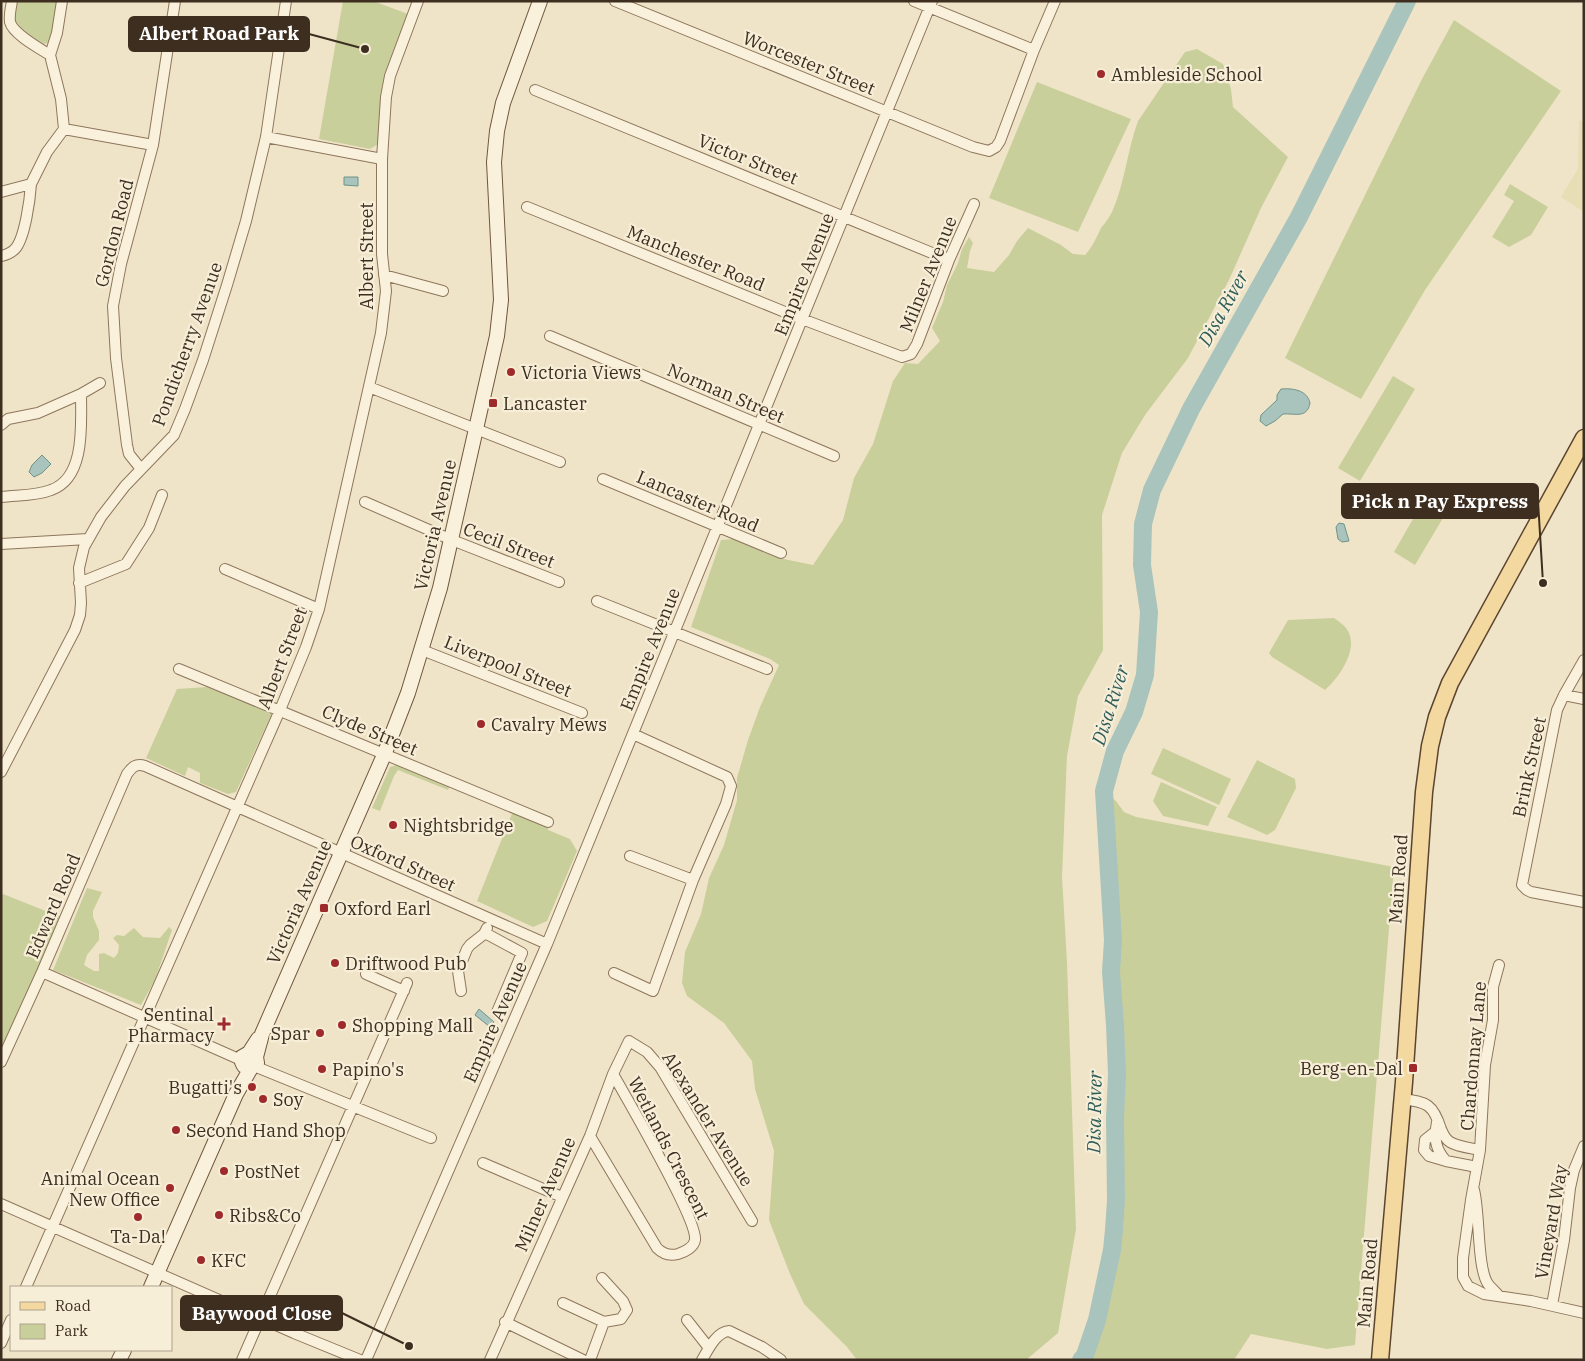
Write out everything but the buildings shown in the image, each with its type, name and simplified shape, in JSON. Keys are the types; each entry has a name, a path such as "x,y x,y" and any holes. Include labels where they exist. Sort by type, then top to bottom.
{"main road":[{"name":"Main Road","path":"1380,1360 1402,1100 1424,792 1430,746 1437,717 1450,683 1462,659 1582,443"}],"street":[{"path":"12,1 10,22 12,26 22,37 50,55"},
{"path":"1,256 10,253 18,245 26,217 32,184 47,152 64,129 61,99 50,55 57,33 62,1"},
{"name":"Gordon Road","path":"141,469 129,454 127,445 116,358 114,306 121,264 153,145 175,1"},
{"name":"Pondicherry Avenue","path":"1,772 75,630 80,616 81,603 79,568 81,556 88,539 110,506 141,469 174,435 185,409 227,285 246,220 266,137 286,1"},
{"name":"Albert Street","path":"26,1286 280,710 306,647 319,609 369,387 385,304 386,291 382,254 382,159 386,97 390,76 418,1"},
{"name":"Victoria Avenue","path":"151,1286 384,754 422,650 452,540 497,336 501,300 494,162 497,131 503,103 540,1"},
{"name":"Worcester Street","path":"616,1 983,151 991,151 1000,141 1034,50"},
{"path":"914,1 931,5 1034,50 1055,1"},
{"name":"Empire Avenue","path":"366,1360 547,944 931,5"},
{"name":"Victor Street","path":"535,90 949,260"},
{"path":"64,129 153,145"},
{"path":"266,137 382,159"},
{"path":"1,192 32,184"},
{"name":"Milner Avenue","path":"909,356 917,344 949,260 974,204"},
{"name":"Manchester Road","path":"527,207 802,320 892,354 902,357 909,356"},
{"path":"384,275 443,291"},
{"name":"Norman Street","path":"550,336 834,456"},
{"path":"1,425 8,419 38,413 81,394 100,383"},
{"path":"369,387 560,462"},
{"path":"1,497 51,490 64,481 72,470 80,449 81,394"},
{"name":"Lancaster Road","path":"603,479 781,553"},
{"path":"79,583 126,564 149,528 162,495"},
{"name":"Cecil Street","path":"365,502 452,540 559,582"},
{"path":"1,544 88,539"},
{"path":"224,569 319,609"},
{"path":"597,602 767,669"},
{"name":"Liverpool Street","path":"422,650 582,713"},
{"name":"Brink Street","path":"1584,660 1557,710 1522,885 1531,892 1584,902"},
{"name":"Clyde Street","path":"179,669 548,822"},
{"path":"1564,695 1584,699"},
{"path":"614,973 653,991 693,880 730,792 731,784 727,777 633,734"},
{"name":"Oxford Street","path":"135,765 145,766 238,806 547,944"},
{"name":"Edward Road","path":"1,1062 127,774 135,765"},
{"path":"630,856 693,880"},
{"path":"461,991 458,971 467,949 485,933 491,920"},
{"path":"485,933 522,953 497,1012"},
{"name":"Chardonnay Lane","path":"1500,965 1493,987 1493,1020 1484,1071 1480,1150 1463,1258 1464,1277 1468,1286 1484,1294 1552,1305 1584,1313"},
{"path":"42,972 353,1108 431,1138"},
{"path":"242,1360 405,987 366,974"},
{"name":"Milner Avenue","path":"490,1360 505,1322 590,1136 613,1074 629,1041"},
{"name":"Alexander Avenue","path":"629,1041 647,1052 660,1067 752,1221"},
{"name":"Wetlands Crescent","path":"590,1136 657,1248 664,1253 674,1254 681,1253 691,1247 695,1237 691,1222 613,1074"},
{"path":"1402,1100 1426,1103 1431,1106 1438,1119 1442,1133 1449,1142 1480,1150"},
{"path":"1438,1119 1435,1132 1436,1147 1446,1161 1477,1167"},
{"name":"Vineyard Way","path":"1552,1305 1564,1240 1570,1188 1574,1170 1584,1146"},
{"path":"482,1163 562,1197"},
{"path":"1474,1188 1484,1272 1488,1285 1500,1296"},
{"path":"1,1204 360,1360"},
{"path":"563,1303 604,1322 622,1319 627,1310 623,1301 602,1278"},
{"path":"687,1320 710,1348"},
{"path":"1,1343 10,1322"},
{"path":"505,1322 583,1360"},
{"path":"590,1360 604,1322"},
{"path":"702,1360 724,1331 729,1331 762,1346 781,1360"}],"shaded area":[{"path":"1579,120 1584,122 1584,212 1561,197 1578,169"}],"green space":[{"path":"16,1 59,1 51,42 44,44 20,31 13,21"},
{"path":"343,1 373,1 408,14 383,84 378,144 370,149 319,139"},
{"path":"1454,20 1561,91 1425,290 1361,399 1285,358 1422,79"},
{"path":"1197,49 1223,64 1231,89 1233,107 1288,157 1261,208 1229,280 1188,358 1145,415 1122,453 1102,515 1103,650 1078,696 1067,756 1062,877 1067,962 1076,1229 1058,1333 1026,1360 857,1360 847,1347 804,1304 769,1220 774,1151 755,1089 752,1061 724,1023 687,996 682,983 685,952 701,914 709,878 724,845 737,800 737,778 748,740 760,707 779,665 770,659 691,627 721,540 733,539 779,558 813,565 843,520 854,478 873,444 893,381 905,363 918,364 940,341 932,328 943,302 947,285 969,237 973,243 967,268 994,272 1028,228 1061,245 1073,254 1085,255 1111,214 1138,121 1185,52"},
{"path":"1037,82 1131,119 1078,232 989,198"},
{"path":"1510,184 1548,207 1531,235 1509,247 1492,237 1514,201 1504,195"},
{"path":"1393,376 1415,389 1360,481 1338,468"},
{"path":"1421,505 1443,518 1415,565 1394,552"},
{"path":"1334,618 1346,628 1350,636 1350,653 1342,670 1325,690 1272,657 1269,653 1288,620"},
{"path":"207,687 272,713 236,792 228,794 200,783 200,773 188,767 185,776 146,758 177,689"},
{"path":"1163,748 1231,779 1219,805 1151,774"},
{"path":"1257,760 1295,779 1296,788 1275,830 1267,835 1227,817"},
{"path":"397,765 450,786 448,790 398,770 380,811 372,808 390,767"},
{"path":"1161,782 1217,807 1208,826 1163,816 1153,801"},
{"path":"1104,791 1116,801 1124,812 1136,817 1394,867 1355,1345 1327,1349 1251,1334 1234,1360 1081,1360 1097,1320 1112,1250 1116,1200 1115,1118 1117,1074 1111,972 1113,940"},
{"path":"513,811 548,826 548,830 570,839 577,851 547,921 533,927 477,901"},
{"path":"87,888 102,892 93,911 93,917 99,931 99,940 87,955 84,965 94,971 99,971 99,954 104,953 114,958 118,953 119,945 113,938 117,935 124,936 134,928 143,937 160,938 169,927 172,930 155,980 141,1005 53,970"},
{"path":"3,894 61,917 1,1053 1,897"}],"water":[{"path":"344,177 358,177 358,186 344,185"},
{"path":"1281,389 1295,390 1306,395 1310,403 1308,408 1300,414 1283,414 1266,426 1260,421 1261,415 1277,400 1277,395"},
{"path":"42,455 51,464 42,473 34,477 29,472 32,465"},
{"path":"1339,523 1344,524 1349,541 1342,542 1338,539 1336,527"},
{"path":"479,1009 494,1022 490,1027 475,1015"}],"waterway":[{"name":"Disa River","path":"1081,1360 1085,1355 1097,1320 1112,1250 1114,1230 1117,1074 1111,972 1113,940 1104,791 1115,751 1134,712 1145,675 1149,612 1142,565 1143,524 1152,490 1191,409 1299,217 1407,1"}],"place":[{"name":"Albert Road Park","path":"365,49"},
{"name":"Ambleside School","path":"1101,74"},
{"name":"Victoria Views","path":"511,372"},
{"name":"Lancaster","path":"493,403"},
{"name":"Pick n Pay Express","path":"1543,583"},
{"name":"Cavalry Mews","path":"481,724"},
{"name":"Nightsbridge","path":"393,825"},
{"name":"Oxford Earl","path":"324,908"},
{"name":"Driftwood Pub","path":"335,963"},
{"name":"Sentinal Pharmacy","path":"224,1024"},
{"name":"Shopping Mall","path":"342,1025"},
{"name":"Spar","path":"320,1033"},
{"name":"Berg-en-Dal","path":"1413,1068"},
{"name":"Papino's","path":"322,1069"},
{"name":"Bugatti's","path":"252,1087"},
{"name":"Soy","path":"263,1099"},
{"name":"Second Hand Shop","path":"176,1130"},
{"name":"PostNet","path":"224,1171"},
{"name":"Animal Ocean New Office","path":"170,1188"},
{"name":"Ribs&Co","path":"219,1215"},
{"name":"Ta-Da!","path":"138,1217"},
{"name":"KFC","path":"201,1260"},
{"name":"Baywood Close","path":"409,1346"}]}
